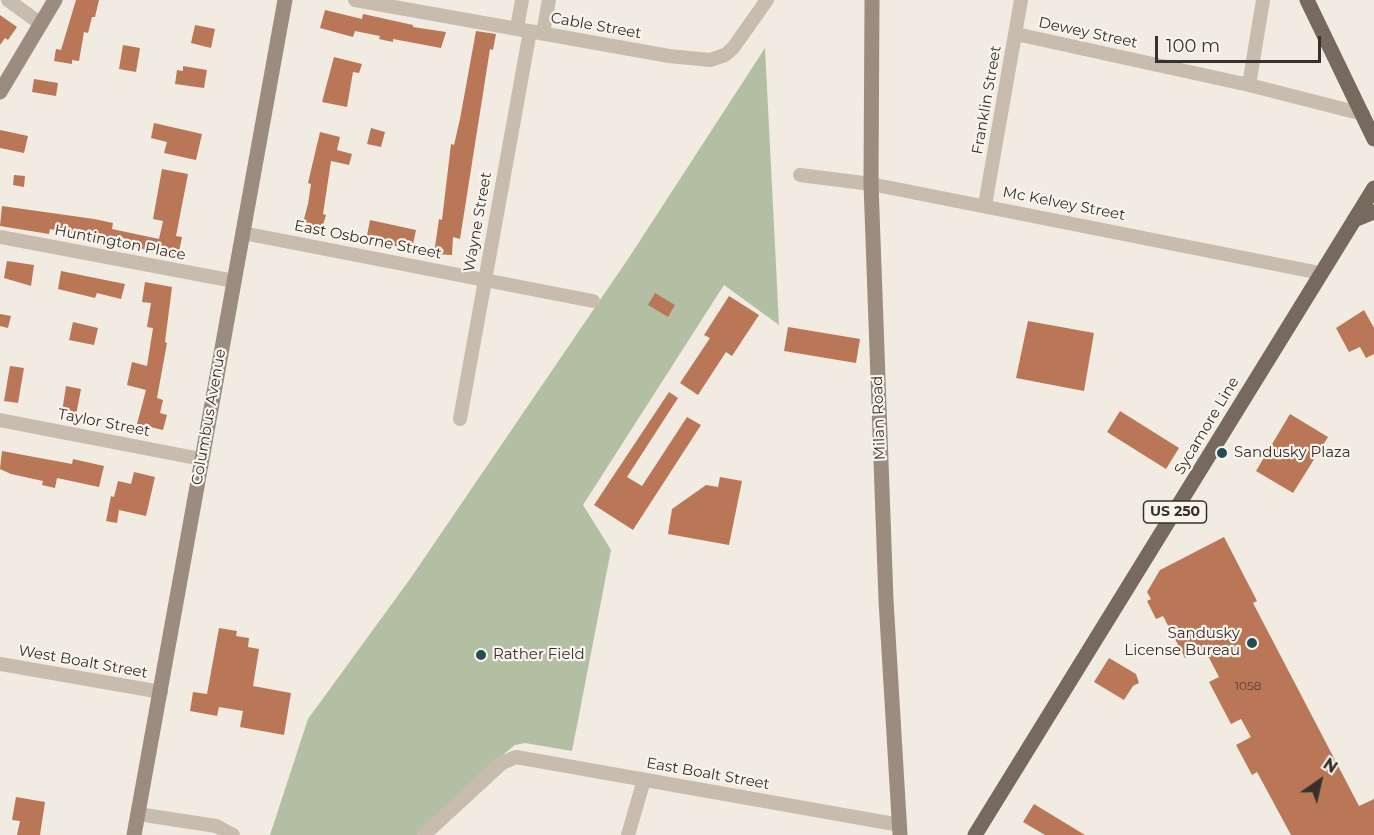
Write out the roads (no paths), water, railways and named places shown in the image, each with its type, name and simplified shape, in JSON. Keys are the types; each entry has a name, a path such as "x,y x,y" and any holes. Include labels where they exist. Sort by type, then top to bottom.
{"main road":[{"path":"1306,0 1374,139"},
{"name":"Sycamore Line","path":"975,835 1374,188"},
{"path":"1354,220 1374,212"}],"street":[{"path":"8,0 41,24"},
{"path":"0,92 56,0"},
{"name":"Columbus Avenue","path":"134,835 285,0"},
{"name":"Cable Street","path":"355,0 684,59 710,60 725,55 734,48 766,0"},
{"name":"Wayne Street","path":"522,0 530,30"},
{"name":"Wayne Street","path":"460,419 530,30 549,0"},
{"name":"Milan Road","path":"872,0 871,184 886,600 900,830"},
{"name":"Franklin Street","path":"985,205 1021,0"},
{"path":"1249,85 1263,0"},
{"name":"Dewey Street","path":"1016,34 1249,85 1363,114"},
{"name":"Mc Kelvey Street","path":"800,175 871,184 985,205 1320,273"},
{"name":"East Osborne Street","path":"243,233 593,301"},
{"name":"Huntington Place","path":"0,237 234,281"},
{"name":"Taylor Street","path":"0,420 201,459"},
{"name":"West Boalt Street","path":"0,664 161,692"},
{"name":"East Boalt Street","path":"424,835 510,758 644,780 900,830"},
{"path":"628,835 644,780"},
{"path":"138,813 216,826 233,835"}],"place":[{"name":"Sandusky Plaza","path":"1222,453"},
{"name":"Sandusky License Bureau","path":"1252,643"},
{"name":"Rather Field","path":"481,655"}]}
